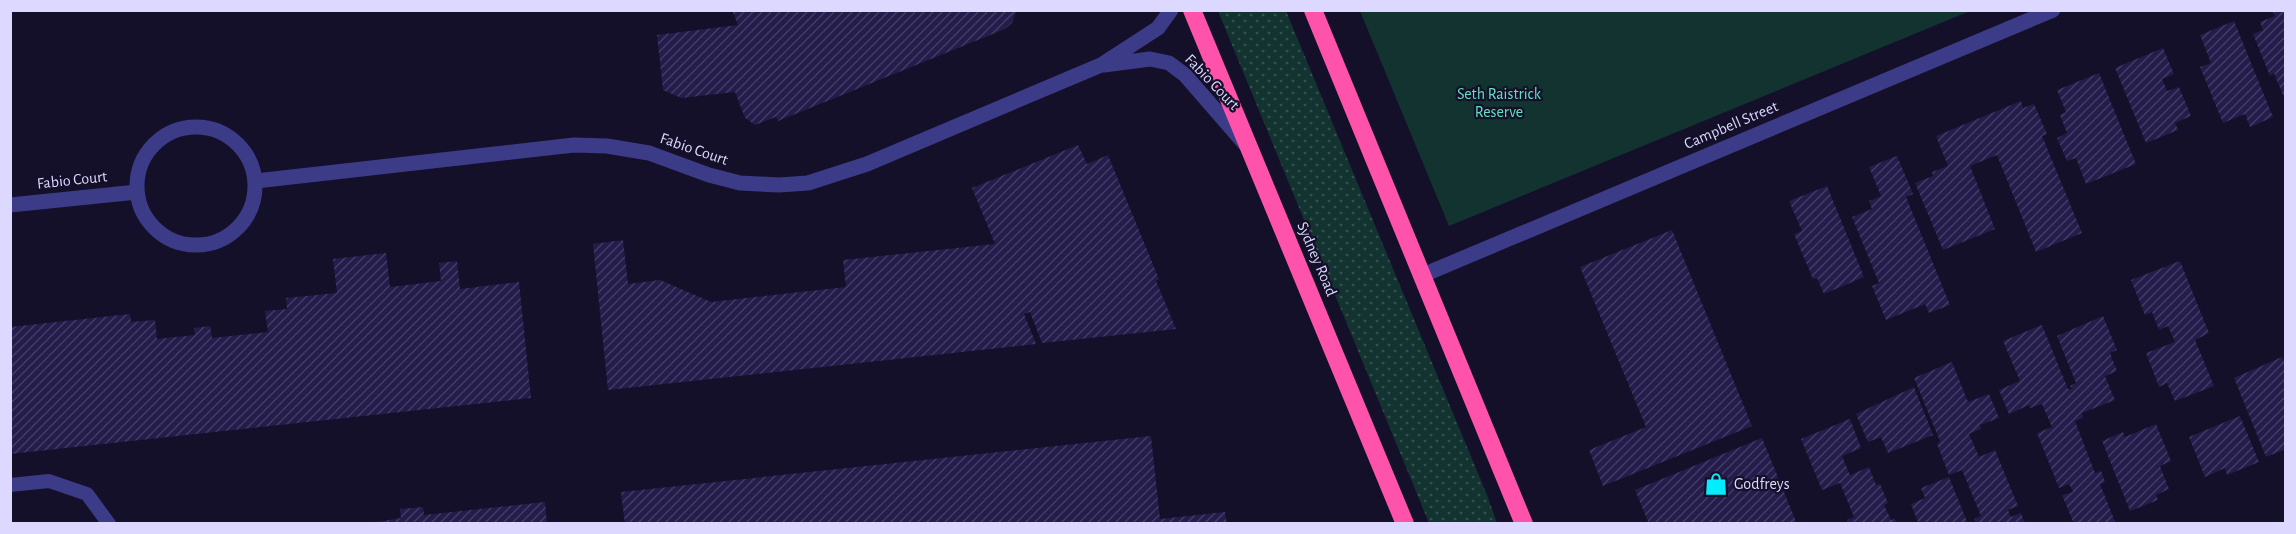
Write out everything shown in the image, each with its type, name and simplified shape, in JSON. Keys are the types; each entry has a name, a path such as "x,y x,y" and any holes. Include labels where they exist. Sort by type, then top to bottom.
{"highway":[{"name":"Sydney Road","path":"1192,10 1405,524"},
{"path":"1313,10 1524,524"}],"street":[{"name":"Fabio Court","path":"256,181 574,145 607,146 649,153 709,175 740,183 779,185 808,183 867,164 1101,65 1158,28 1171,10"},
{"name":"Campbell Street","path":"1423,275 2053,10"},
{"name":"Fabio Court","path":"1101,65 1150,59 1169,63 1185,75 1250,150"},
{"path":"191,127 210,128 227,135 241,148 251,164 256,181 254,202 244,220 230,235 211,244 191,245 171,240 154,228 148,220 142,211 137,192 138,173 146,156 157,141 173,132 191,127"},
{"name":"Fabio Court","path":"10,205 137,192"}],"lane":[{"path":"10,484 49,481 87,494 109,524"}],"green space":[{"path":"1218,11 1286,11 1497,523 1429,523"},
{"name":"Seth Raistrick Reserve","path":"1360,11 1970,11 1449,226"}],"building":[{"path":"732,10 1017,10 1012,23 1005,29 778,121 776,117 755,125 745,118 735,92 681,98 663,90 657,35 738,25"},
{"path":"2272,10 2286,10 2285,100 2274,73 2270,76 2253,34 2263,30 2260,22 2275,16"},
{"path":"2234,21 2273,117 2250,127 2245,114 2223,123 2200,67 2211,63 2200,35"},
{"path":"2163,48 2174,74 2162,79 2167,91 2179,87 2191,116 2175,123 2178,130 2146,143 2115,68"},
{"path":"2099,73 2136,164 2086,184 2076,158 2067,161 2057,138 2067,133 2060,115 2066,112 2057,90"},
{"path":"2021,101 2023,108 2034,104 2047,134 2042,136 2082,233 2036,252 1997,155 1970,166 1995,229 1943,250 1915,183 1933,176 1932,172 1948,166 1936,136"},
{"path":"1078,145 1087,164 1108,155 1159,279 1156,281 1176,329 1042,343 1030,312 1024,314 1036,344 608,390 593,244 623,240 628,284 660,280 711,302 846,287 843,260 995,244 972,188"},
{"path":"1897,156 1913,194 1906,197 1950,305 1929,313 1925,304 1886,320 1872,286 1879,283 1852,217 1872,209 1869,201 1881,196 1869,167"},
{"path":"1827,186 1864,277 1824,294 1817,278 1813,279 1794,234 1802,231 1789,201"},
{"path":"1672,230 1752,426 1603,486 1589,450 1646,427 1580,267"},
{"path":"386,253 390,287 441,281 439,263 457,261 460,289 519,282 531,398 10,454 10,327 130,314 131,322 155,320 157,339 195,335 194,328 210,326 212,338 268,332 265,311 287,309 286,298 337,293 333,259"},
{"path":"2180,261 2209,333 2195,340 2214,386 2175,401 2167,383 2159,387 2146,353 2175,342 2168,326 2159,330 2152,312 2145,315 2131,280"},
{"path":"2103,316 2117,350 2110,353 2117,371 2105,376 2115,400 2082,413 2083,418 2075,421 2095,473 2101,471 2105,482 2100,484 2116,524 2074,524 2062,495 2073,492 2069,484 2059,488 2037,433 2052,427 2042,404 2030,408 2029,405 2009,414 1999,390 2020,381 2003,341 2042,325 2068,389 2072,389 2070,386 2076,383 2057,336"},
{"path":"2282,357 2286,365 2286,449 2266,457 2234,378"},
{"path":"1952,362 1968,402 1989,394 1999,418 1980,425 1981,429 1969,434 1979,457 1995,450 2018,506 2008,510 2011,517 2021,513 2025,524 1976,524 1974,519 1981,516 1962,470 1949,475 1937,444 1940,441 1914,378"},
{"path":"1914,387 1933,435 1888,453 1881,437 1868,442 1856,414"},
{"path":"2240,416 2259,462 2227,475 2225,468 2205,477 2189,437"},
{"path":"1850,419 1861,448 1842,456 1850,475 1869,467 1876,485 1880,484 1888,503 1884,505 1891,520 1895,519 1897,524 1849,524 1847,520 1854,517 1840,483 1822,490 1801,439"},
{"path":"2156,424 2171,461 2160,466 2169,489 2156,495 2158,500 2130,511 2102,441 2123,432 2125,437"},
{"path":"1151,436 1160,519 1225,512 1227,524 625,524 621,492"},
{"name":"Godfreys","path":"1762,438 1797,524 1649,524 1635,490"},
{"path":"1949,477 1968,524 1915,524 1918,522 1911,504 1925,498 1921,488"},
{"path":"545,502 547,524 365,524 401,518 400,509 423,507 424,515"}],"place":[{"name":"Godfreys","path":"1716,484"}]}
